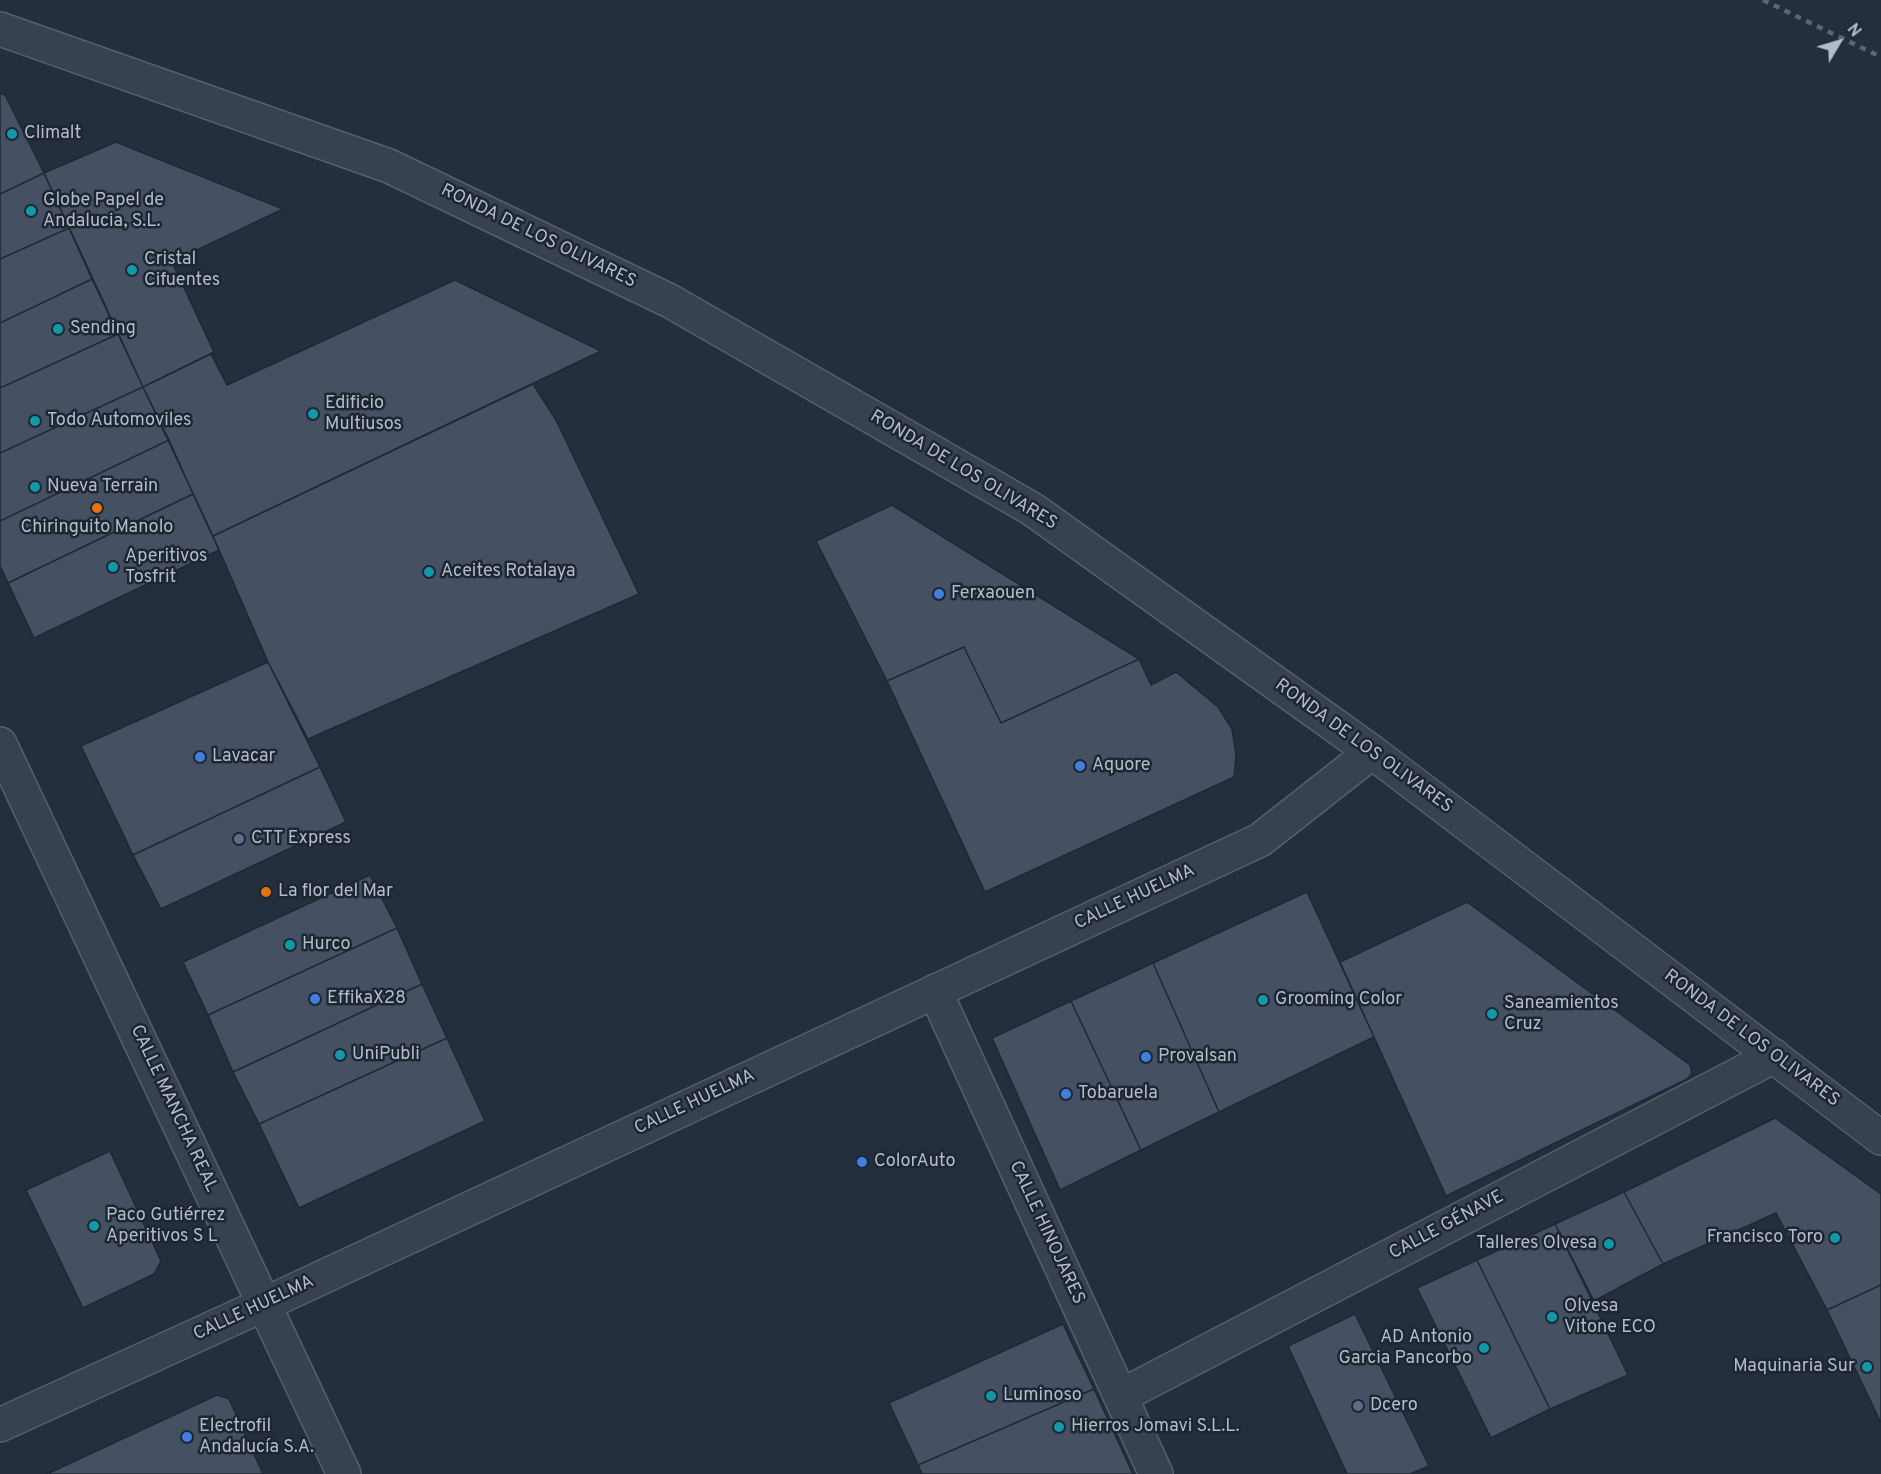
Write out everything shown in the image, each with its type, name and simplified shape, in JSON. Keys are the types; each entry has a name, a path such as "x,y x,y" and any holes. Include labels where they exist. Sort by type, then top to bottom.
{"street":[{"name":"RONDA DE LOS OLIVARES","path":"0,29 389,166 670,301 1032,509 1372,752 1881,1138"},
{"name":"CALLE MANCHA REAL","path":"0,744 344,1474"},
{"name":"CALLE HUELMA","path":"0,1425 265,1304 1260,840 1372,752"},
{"name":"CALLE HINOJARES","path":"935,991 1156,1474"},
{"name":"CALLE GÉNAVE","path":"1121,1396 1774,1056"}],"building":[{"name":"Climalt","path":"0,93 5,95 44,173 0,194"},
{"name":"Cristal Cifuentes","path":"116,142 283,209 172,262 214,352 143,387 44,173"},
{"name":"Globe Papel de Andalucia, S.L.","path":"44,173 69,228 0,259 0,194"},
{"path":"69,228 92,279 0,323 0,259"},
{"name":"Sending","path":"92,279 118,334 0,388 0,323"},
{"name":"Edificio Multiusos","path":"455,280 601,351 213,536 143,387 211,354 227,385"},
{"name":"Todo Automoviles","path":"118,334 143,387 0,453 0,388"},
{"name":"Aceites Rotalaya","path":"533,384 556,420 639,594 308,739 268,662 213,536"},
{"name":"Nueva Terrain","path":"143,387 169,440 0,521 0,453"},
{"name":"Chiringuito Manolo","path":"169,440 193,494 8,583 0,566 0,521"},
{"name":"Aperitivos Tosfrit","path":"193,494 219,550 34,638 8,583"},
{"name":"Ferxaouen","path":"892,505 1139,659 1001,723 964,647 887,681 816,541"},
{"name":"Aquore","path":"964,647 1001,723 1139,659 1151,685 1176,672 1218,707 1232,729 1236,755 1234,777 985,892 887,681"},
{"name":"Lavacar","path":"268,662 320,767 133,855 81,746"},
{"name":"CTT Express","path":"320,767 346,822 161,909 133,855"},
{"name":"Hurco","path":"370,875 397,928 208,1015 183,962"},
{"name":"Grooming Color","path":"1307,892 1374,1037 1219,1112 1153,963"},
{"name":"Saneamientos Cruz","path":"1467,902 1690,1065 1692,1073 1687,1079 1446,1196 1340,962"},
{"name":"EffikaX28","path":"397,928 422,984 233,1072 208,1015"},
{"name":"Provalsan","path":"1153,963 1219,1112 1141,1150 1071,1001"},
{"name":"UniPubli","path":"422,984 447,1038 259,1124 233,1072"},
{"name":"Tobaruela","path":"1071,1001 1141,1150 1060,1190 992,1038"},
{"path":"447,1038 485,1121 299,1208 259,1124"},
{"name":"Francisco Toro","path":"1775,1118 1881,1194 1881,1285 1827,1310 1776,1213 1663,1264 1624,1192"},
{"name":"Paco Gutiérrez Aperitivos S L","path":"110,1151 161,1261 154,1274 83,1308 26,1190"},
{"name":"Talleres Olvesa","path":"1624,1192 1663,1264 1594,1301 1555,1224"},
{"name":"Olvesa Vitone ECO","path":"1555,1224 1628,1375 1550,1409 1477,1260"},
{"name":"AD Antonio Garcia Pancorbo","path":"1477,1260 1550,1409 1491,1438 1417,1288"},
{"name":"Maquinaria Sur","path":"1881,1285 1881,1423 1827,1310"},
{"name":"Dcero","path":"1355,1314 1429,1466 1410,1474 1347,1474 1288,1346"},
{"name":"Luminoso","path":"1063,1324 1094,1389 918,1465 889,1403"},
{"name":"Hierros Jomavi S.L.L.","path":"1094,1389 1133,1474 922,1474 918,1465"},
{"name":"Electrofil Andalucía S.A.","path":"217,1395 229,1399 263,1474 47,1474"}],"railway":[{"path":"1763,0 1881,57"}],"place":[{"name":"Climalt","path":"12,134"},
{"name":"Globe Papel de Andalucia, S.L.","path":"31,211"},
{"name":"Cristal Cifuentes","path":"132,270"},
{"name":"Sending","path":"58,329"},
{"name":"Edificio Multiusos","path":"313,414"},
{"name":"Todo Automoviles","path":"35,421"},
{"name":"Nueva Terrain","path":"35,487"},
{"name":"Chiringuito Manolo","path":"97,508"},
{"name":"Aperitivos Tosfrit","path":"113,567"},
{"name":"Aceites Rotalaya","path":"429,572"},
{"name":"Ferxaouen","path":"939,594"},
{"name":"Lavacar","path":"200,757"},
{"name":"Aquore","path":"1080,766"},
{"name":"CTT Express","path":"239,839"},
{"name":"La flor del Mar","path":"266,892"},
{"name":"Hurco","path":"290,945"},
{"name":"EffikaX28","path":"315,999"},
{"name":"Grooming Color","path":"1263,1000"},
{"name":"Saneamientos Cruz","path":"1492,1014"},
{"name":"UniPubli","path":"340,1055"},
{"name":"Provalsan","path":"1146,1057"},
{"name":"Tobaruela","path":"1066,1094"},
{"name":"ColorAuto","path":"862,1162"},
{"name":"Paco Gutiérrez Aperitivos S L","path":"94,1226"},
{"name":"Francisco Toro","path":"1835,1238"},
{"name":"Talleres Olvesa","path":"1609,1244"},
{"name":"Olvesa Vitone ECO","path":"1552,1317"},
{"name":"AD Antonio Garcia Pancorbo","path":"1484,1348"},
{"name":"Maquinaria Sur","path":"1867,1367"},
{"name":"Luminoso","path":"991,1396"},
{"name":"Dcero","path":"1358,1406"},
{"name":"Hierros Jomavi S.L.L.","path":"1059,1427"},
{"name":"Electrofil Andalucía S.A.","path":"187,1437"}]}
